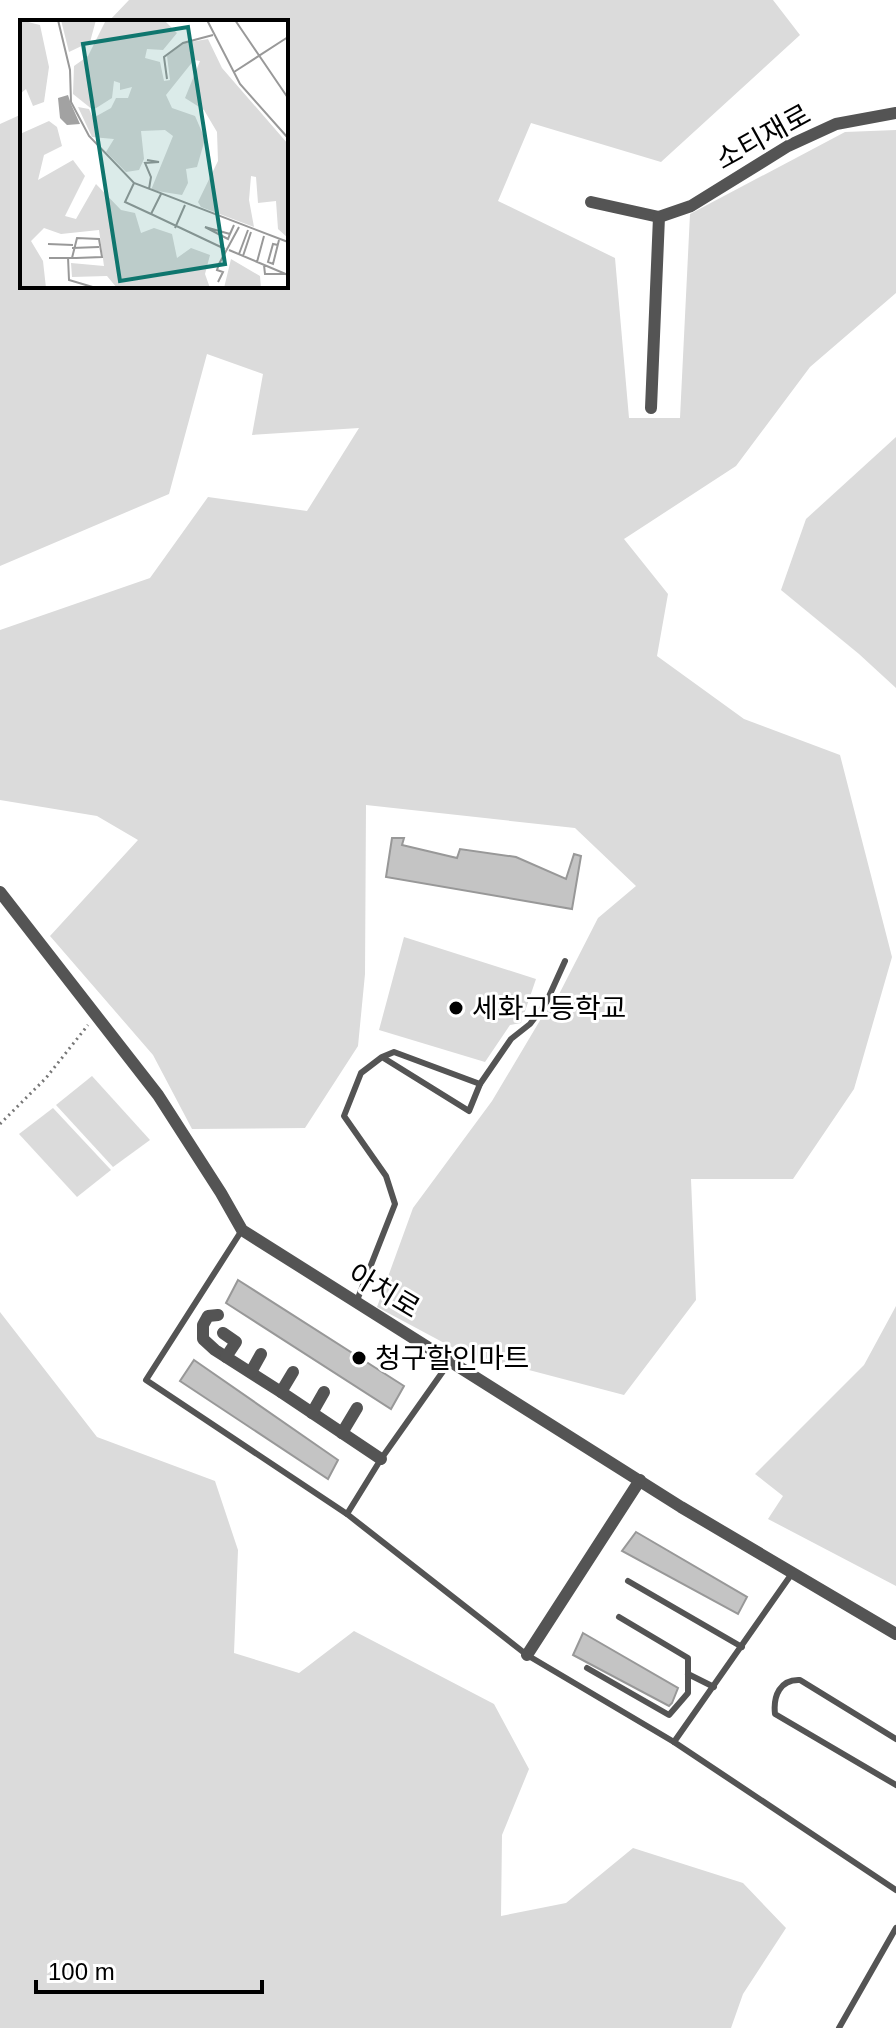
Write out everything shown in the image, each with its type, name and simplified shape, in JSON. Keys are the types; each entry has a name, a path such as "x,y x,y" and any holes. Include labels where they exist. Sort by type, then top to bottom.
{"street":[{"name":"소티재로","path":"659,217 691,206 788,146 836,124 896,113"},
{"path":"591,202 659,217 651,408"},
{"name":"아치로","path":"0,892 158,1095 242,1230 640,1480 896,1634"},
{"path":"218,1315 208,1316 203,1325 203,1339 381,1459"},
{"path":"223,1333 236,1342 226,1357"},
{"path":"251,1372 261,1354"},
{"path":"281,1392 293,1372"},
{"path":"312,1413 324,1392"},
{"path":"342,1433 357,1408"},
{"path":"527,1655 640,1480"}],"lane":[{"path":"382,1057 469,1111 480,1084 511,1039 530,1024 546,1003 565,961"},
{"path":"356,1303 395,1204 386,1176 344,1116 361,1073 394,1052 480,1084"},
{"path":"242,1230 146,1380 347,1514 527,1655 674,1742 896,1890"},
{"path":"347,1514 381,1459 451,1359"},
{"path":"674,1742 793,1572"},
{"path":"628,1581 742,1647"},
{"path":"587,1668 669,1715 688,1693 688,1658 619,1617"},
{"path":"688,1674 714,1687"},
{"path":"896,1739 800,1680 783,1683 777,1694 775,1714 896,1785"},
{"path":"839,2028 896,1928"}],"path":[{"path":"0,1124 46,1078 95,1016"}],"shaded area":[{"path":"129,0 773,0 800,35 661,162 531,123 498,201 615,258 629,418 680,418 690,214 845,132 896,130 896,293 810,367 736,466 624,539 668,594 657,656 744,719 840,755 892,957 854,1089 793,1179 691,1179 696,1300 624,1395 461,1352 377,1307 413,1208 492,1101 545,1012 554,1004 598,918 636,886 575,828 366,805 365,974 358,1046 305,1128 192,1129 153,1055 50,936 138,840 97,816 0,800 0,630 150,578 208,497 307,511 359,428 252,435 263,374 207,354 169,494 0,566 0,124 20,115 20,288 288,288 288,20 110,20"},
{"path":"896,437 896,688 781,590 806,519"},
{"path":"404,937 536,979 521,1023 510,1025 485,1062 379,1030"},
{"path":"92,1076 150,1140 113,1167 56,1105"},
{"path":"53,1108 111,1170 77,1197 19,1134"},
{"path":"896,1306 896,1586 768,1519 783,1496 755,1474 864,1365"},
{"path":"0,1312 97,1437 215,1481 238,1550 234,1653 299,1673 354,1631 494,1704 529,1769 502,1835 501,1916 566,1903 633,1848 743,1883 786,1928 743,1994 731,2028 0,2028"}],"building":[{"path":"392,838 404,838 402,845 457,858 460,849 516,857 566,879 574,854 581,856 572,909 386,877"},
{"path":"238,1280 404,1386 391,1409 226,1303"},
{"path":"194,1360 338,1460 328,1479 180,1381"},
{"path":"636,1532 747,1597 738,1614 622,1551"},
{"path":"583,1633 678,1688 672,1703 669,1706 573,1655"}],"place":[{"name":"세화고등학교","path":"456,1008"},
{"name":"청구할인마트","path":"359,1358"}]}
